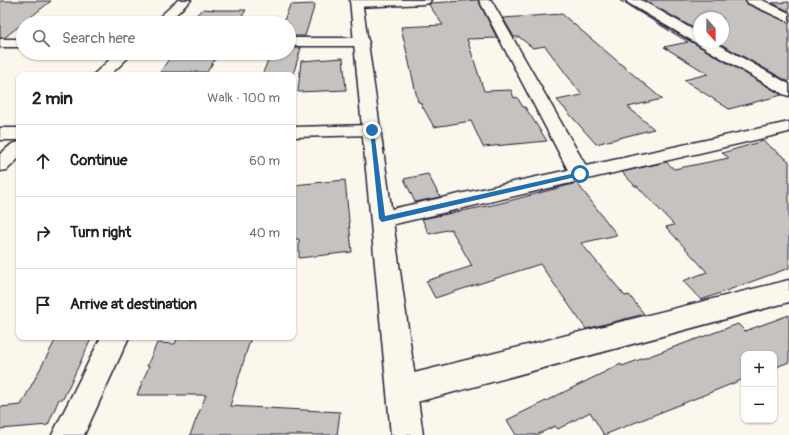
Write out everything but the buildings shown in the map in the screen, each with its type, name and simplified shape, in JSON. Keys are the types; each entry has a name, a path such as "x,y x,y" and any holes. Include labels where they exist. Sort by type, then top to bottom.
{"street":[{"path":"167,16 185,0"},
{"path":"407,435 357,2 426,0"},
{"path":"485,0 580,174"},
{"path":"632,0 693,36"},
{"path":"752,0 789,18"},
{"path":"296,42 362,42"},
{"path":"0,43 16,43"},
{"path":"714,48 789,91"},
{"path":"104,72 118,60"},
{"path":"382,219 789,127"},
{"path":"296,132 372,130"},
{"path":"0,134 16,134"},
{"path":"0,165 16,151"},
{"path":"402,391 789,291"},
{"path":"68,435 114,340"}],"route":[{"path":"372,130 382,219 580,174"}]}
